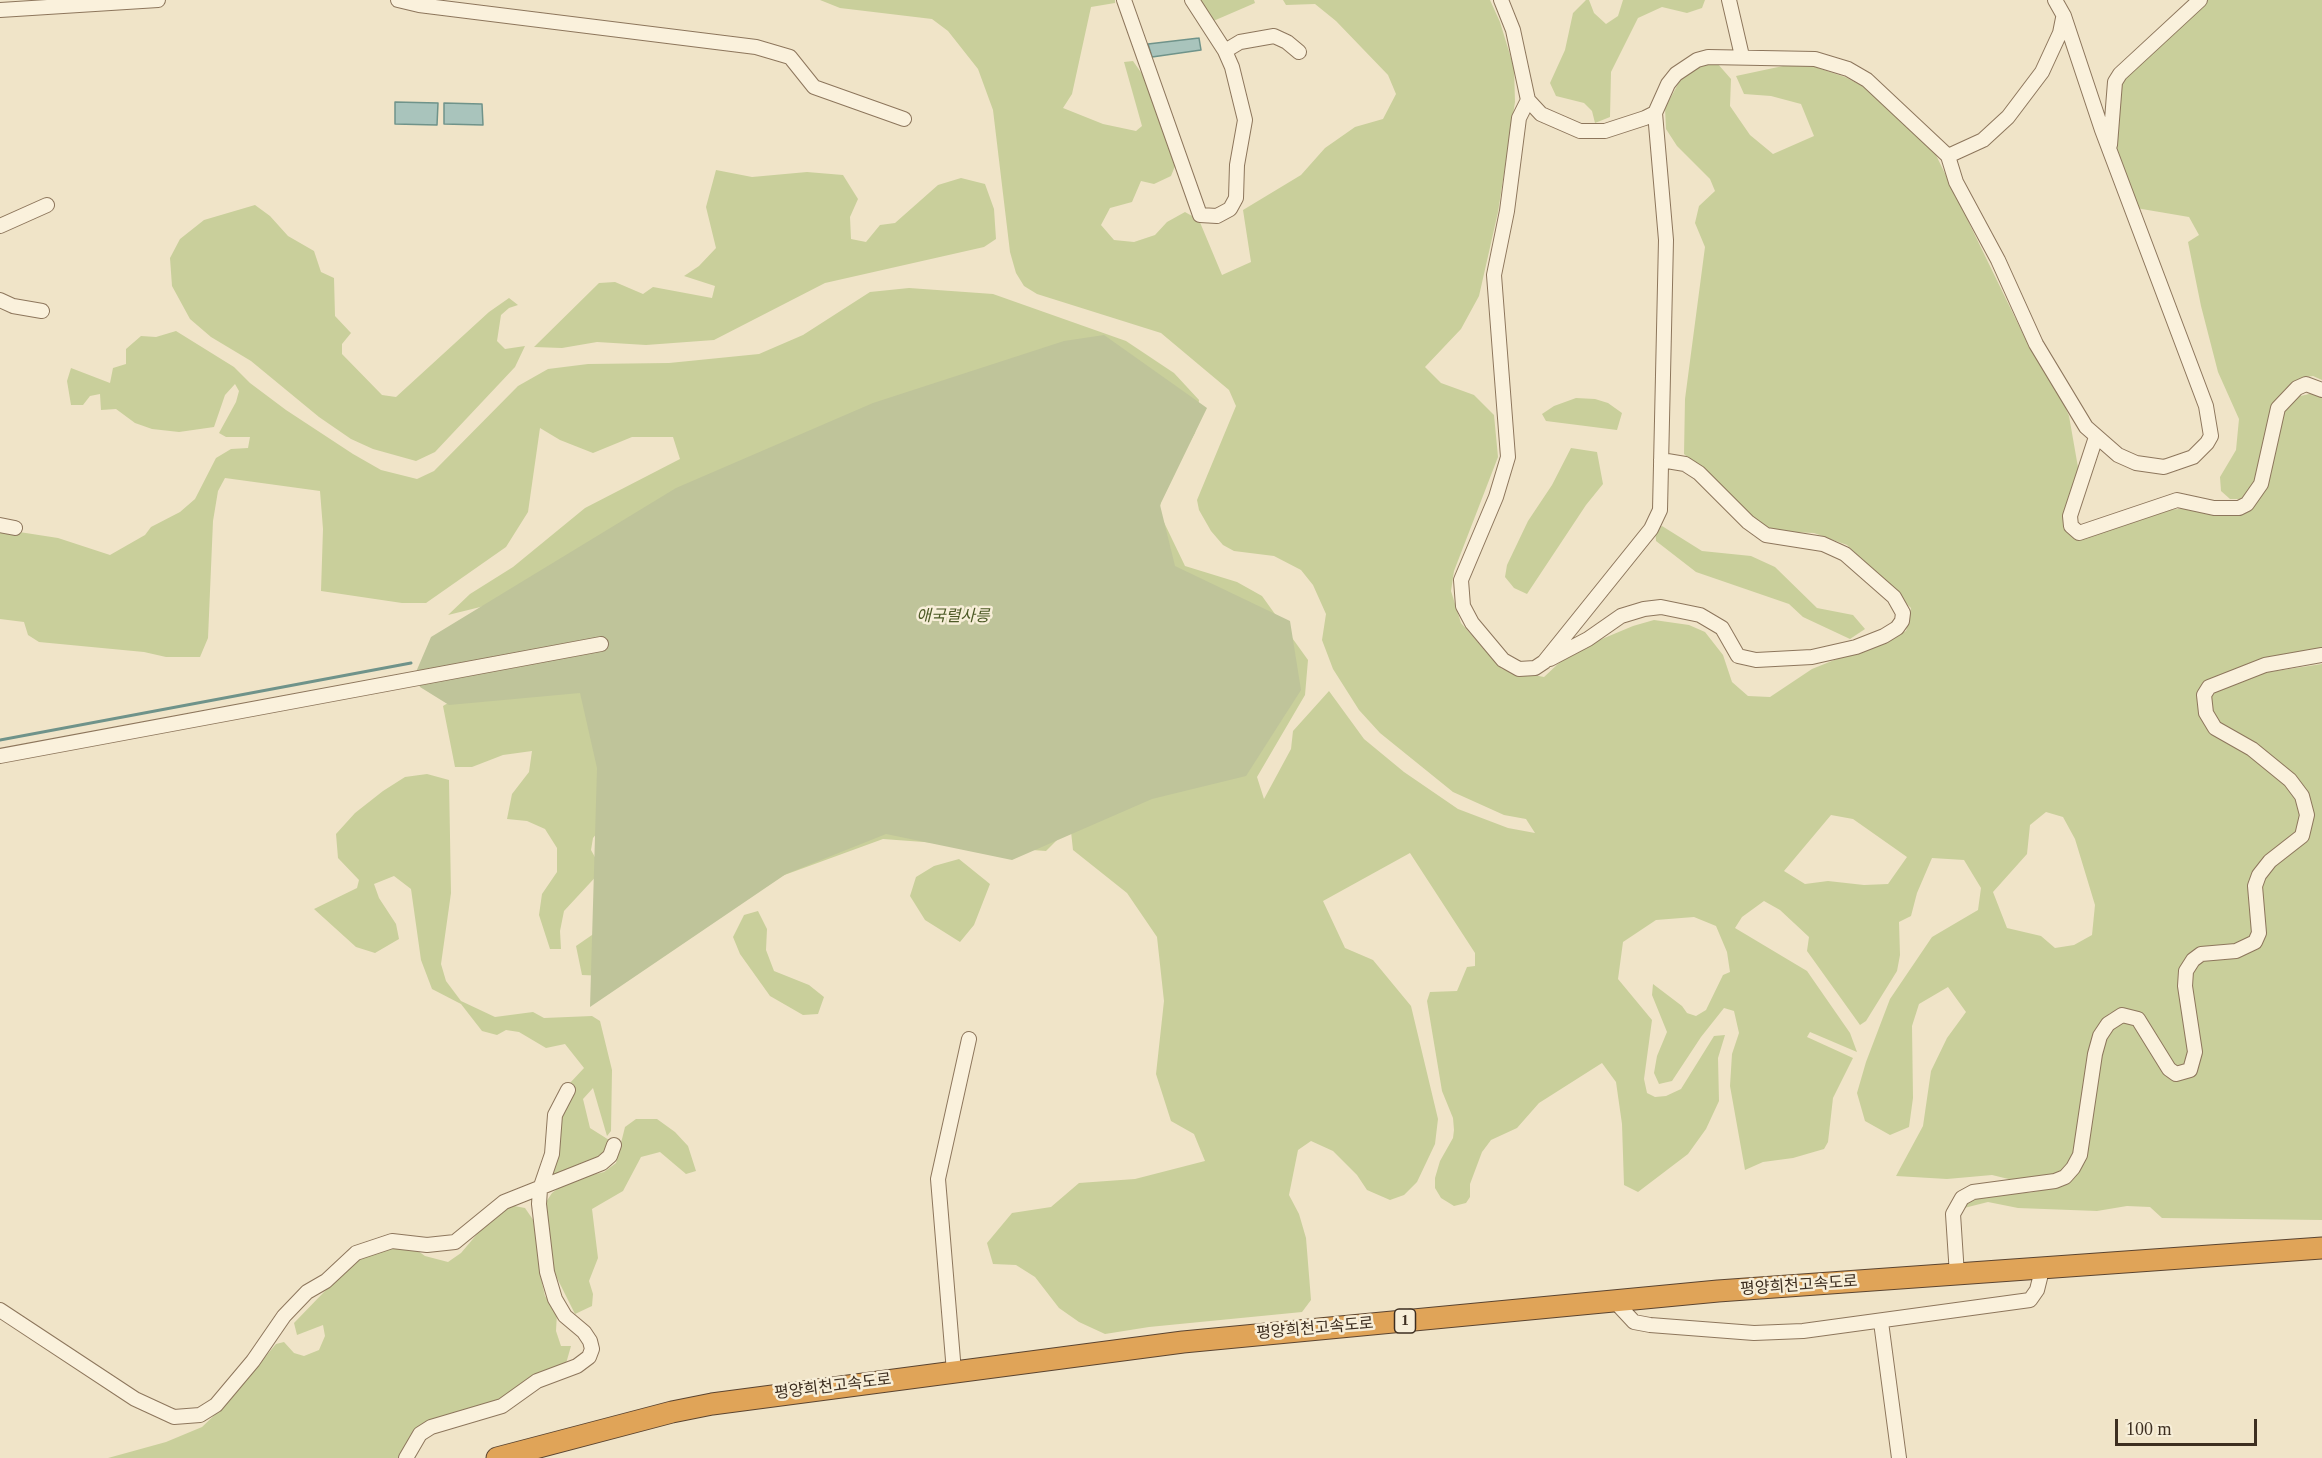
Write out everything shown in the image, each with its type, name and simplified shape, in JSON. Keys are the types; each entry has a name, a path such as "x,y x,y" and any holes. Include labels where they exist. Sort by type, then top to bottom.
{"highway":[{"name":"평양희천고속도로","path":"497,1458 672,1412 712,1404 1194,1340 1718,1291 2322,1248"},
{"name":"평양희천고속도로","path":"529,1458 695,1414 750,1405 1620,1307 2040,1278 2322,1254"}],"street":[{"path":"0,10 158,0"},
{"path":"398,0 420,5 756,47 790,57 814,87 904,119"},
{"path":"1124,0 1200,215 1209,217 1230,209 1236,198 1237,165 1245,120 1232,67 1225,51 1192,0"},
{"path":"1501,0 1508,15 1528,99 1541,114 1580,131 1605,131 1629,125 1655,113"},
{"path":"1508,15 1516,0"},
{"path":"1729,0 1742,56"},
{"path":"1544,662 1658,519 1661,497 1666,240 1655,113 1668,84 1686,66 1708,57 1815,59 1848,69 1867,80 1948,156 1956,182 1998,260 2036,344 2069,402 2096,437 2118,455 2136,464 2164,467 2193,457 2211,436 2200,387 2110,151 2064,16 2055,0"},
{"path":"2110,151 2115,82 2120,74 2200,0"},
{"path":"1948,156 1983,140 1996,131 2008,117 2042,72 2060,33 2064,16"},
{"path":"1225,51 1240,42 1274,36 1287,42 1299,52"},
{"path":"1528,99 1519,118 1509,200 1494,275 1508,458 1496,497 1461,580 1463,606 1472,623 1503,660 1519,669 1535,668 1588,639 1621,616 1644,609 1679,609 1700,615 1722,628 1738,656 1756,660 1812,657 1856,648 1884,636 1897,628 1902,621 1903,613 1894,597 1845,554 1823,544 1767,535 1748,522 1699,473 1685,464 1661,460"},
{"path":"0,226 47,205"},
{"path":"0,300 13,306 42,311"},
{"path":"2096,437 2070,516 2071,526 2079,533 2176,500 2214,508 2239,508 2247,504 2261,483 2278,408 2297,388 2306,384 2322,390"},
{"path":"0,525 15,528"},
{"path":"0,756 601,644"},
{"path":"1957,1275 1953,1214 1962,1198 1973,1192 2055,1181 2065,1176 2073,1168 2079,1155 2095,1054 2100,1036 2108,1024 2122,1015 2138,1019 2169,1070 2176,1074 2190,1070 2195,1052 2185,986 2186,971 2193,960 2201,954 2236,951 2255,942 2259,933 2255,886 2259,875 2271,861 2302,836 2307,815 2302,796 2290,780 2252,749 2215,728 2206,713 2204,695 2209,687 2265,665 2322,655"},
{"path":"954,1372 938,1179 969,1039"},
{"path":"406,1458 420,1434 430,1427 502,1406 537,1381 577,1366 589,1357 592,1348 590,1341 559,1307 547,1272 539,1204 542,1185 552,1154 557,1107 568,1090"},
{"path":"0,1310 135,1399 174,1417 200,1415 216,1405 307,1292 326,1281 356,1253 392,1241 427,1245 455,1242 504,1202 602,1163 610,1156 614,1145"},
{"path":"1620,1307 1634,1322 1693,1330 1803,1331 2030,1300 2037,1290 2040,1278"},
{"path":"1881,1322 1899,1458"}],"green space":[{"path":"820,0 1115,0 1115,3 1091,7 1072,94 1063,108 1103,124 1136,131 1142,126 1124,62 1133,61 1147,81 1175,166 1171,176 1154,184 1141,181 1132,202 1110,208 1101,225 1114,240 1134,242 1155,235 1167,222 1185,212 1199,220 1222,275 1251,262 1243,210 1301,175 1325,148 1355,127 1383,119 1396,94 1388,75 1336,21 1315,4 1286,5 1283,0 1490,0 1500,22 1514,68 1515,102 1498,212 1479,296 1461,329 1425,367 1441,383 1474,395 1494,415 1498,457 1454,571 1451,591 1461,623 1502,669 1544,677 1559,663 1590,644 1654,620 1689,625 1705,632 1723,655 1732,682 1748,696 1770,697 1812,669 1906,631 1911,608 1847,545 1814,533 1769,531 1749,516 1684,454 1685,399 1705,247 1695,223 1699,206 1715,191 1710,179 1677,146 1666,129 1665,108 1684,73 1697,64 1717,63 1731,79 1730,106 1750,135 1773,154 1814,136 1801,104 1771,96 1744,94 1736,76 1783,66 1812,66 1845,77 1870,90 1935,153 2023,334 2047,376 2057,388 2069,416 2079,473 2063,516 2071,533 2166,510 2192,508 2231,515 2248,511 2271,475 2277,423 2284,408 2296,397 2318,392 2322,396 2322,650 2210,682 2196,695 2206,725 2275,770 2298,800 2303,819 2298,833 2262,865 2251,938 2186,962 2190,1059 2187,1066 2177,1069 2125,1010 2110,1013 2101,1022 2075,1148 2071,1162 2063,1174 2021,1182 1992,1175 1947,1179 1896,1176 1923,1126 1931,1071 1947,1038 1966,1012 1948,987 1919,1004 1912,1026 1913,1098 1909,1127 1890,1135 1865,1121 1857,1093 1866,1062 1890,999 1932,937 1978,910 1981,888 1964,860 1932,858 1917,893 1911,916 1899,922 1900,955 1897,971 1866,1021 1860,1025 1807,951 1809,937 1780,910 1764,901 1742,917 1735,928 1807,971 1850,1033 1857,1052 1810,1032 1807,1037 1853,1058 1833,1098 1828,1142 1824,1149 1793,1158 1763,1162 1745,1170 1730,1086 1732,1054 1739,1033 1734,1011 1724,1008 1701,1037 1672,1081 1659,1084 1654,1073 1657,1056 1667,1032 1652,995 1653,984 1682,1006 1687,1013 1696,1016 1706,1010 1723,975 1730,972 1727,952 1716,926 1694,917 1656,920 1623,942 1618,979 1652,1020 1644,1079 1647,1093 1655,1097 1666,1096 1681,1089 1714,1036 1725,1035 1718,1058 1719,1101 1706,1129 1688,1154 1638,1192 1624,1185 1622,1124 1616,1082 1602,1063 1539,1103 1517,1128 1491,1140 1482,1152 1470,1184 1470,1197 1466,1203 1454,1206 1441,1198 1435,1188 1435,1178 1440,1161 1453,1138 1454,1130 1453,1118 1442,1091 1427,1001 1430,992 1457,991 1467,967 1475,966 1475,953 1410,853 1323,901 1345,948 1373,960 1411,1006 1438,1119 1435,1144 1417,1182 1404,1195 1390,1200 1367,1190 1357,1175 1333,1151 1311,1141 1298,1150 1289,1195 1299,1214 1306,1238 1311,1300 1302,1312 1149,1327 1105,1334 1079,1322 1059,1308 1035,1277 1016,1265 993,1264 987,1243 1012,1213 1051,1207 1079,1183 1135,1179 1205,1161 1194,1134 1171,1121 1156,1074 1164,1001 1157,937 1127,893 1073,850 1069,813 545,591 448,615 470,594 513,567 585,508 680,459 673,437 632,437 593,453 560,440 540,428 528,512 506,547 426,603 402,603 321,591 323,529 320,491 225,478 218,491 213,521 208,638 200,657 166,657 144,652 39,642 28,635 24,622 0,619 0,529 58,538 110,555 145,535 151,527 180,512 195,499 216,458 231,449 248,448 250,437 226,437 219,433 236,402 239,391 235,384 225,395 214,427 179,432 152,429 135,423 116,409 101,410 100,394 90,396 83,405 71,405 67,381 71,368 110,383 113,368 126,364 126,349 141,336 156,337 176,331 234,367 250,383 286,410 353,454 381,470 417,479 434,471 518,386 548,369 588,364 669,363 759,354 803,335 870,292 909,288 993,294 1126,341 1174,373 1199,400 1195,433 1164,487 1159,512 1185,566 1237,582 1262,596 1308,660 1305,695 1257,777 1264,799 1291,749 1293,731 1329,691 1364,739 1404,772 1458,809 1508,828 1535,833 1526,819 1504,815 1453,792 1380,733 1359,710 1333,669 1322,640 1326,614 1313,585 1301,570 1274,556 1234,551 1223,545 1211,531 1199,510 1197,500 1236,406 1229,390 1161,333 1037,294 1024,286 1016,273 1010,252 993,110 978,69 948,31 932,19 840,8","holes":["2046,812 2063,817 2075,839 2095,905 2092,935 2074,945 2055,948 2041,936 2007,928 1993,892 2027,854 2030,825","1831,815 1853,819 1907,857 1888,884 1864,885 1828,881 1805,884 1784,871"]},
{"path":"1198,0 1254,0 1255,3 1211,22"},
{"path":"1586,0 1589,0 1594,13 1606,24 1618,16 1623,0 1705,0 1702,8 1687,13 1662,7 1638,18 1611,72 1610,117 1595,123 1592,111 1584,103 1556,96 1550,83 1565,50 1573,13"},
{"path":"2207,0 2322,0 2322,380 2313,376 2305,377 2276,400 2269,416 2266,443 2253,491 2241,499 2230,499 2221,491 2220,477 2236,450 2239,419 2218,372 2201,306 2188,242 2199,235 2189,217 2136,208 2114,150 2122,79"},
{"path":"716,170 752,177 807,172 843,175 858,199 850,217 851,239 866,242 880,225 895,223 938,185 961,178 985,184 994,209 996,239 984,247 825,283 714,340 646,345 597,342 562,348 534,347 599,283 615,282 643,294 653,287 712,298 715,286 684,276 699,266 716,248 706,207"},
{"path":"255,205 270,216 288,236 314,251 321,272 334,278 335,316 351,333 342,344 342,354 382,395 396,397 489,312 509,298 518,305 509,308 501,315 497,341 505,349 525,346 515,367 435,452 416,461 373,449 351,439 319,417 251,361 211,337 190,319 172,286 170,258 180,239 204,220"},
{"name":"애국렬사릉","path":"1104,335 1207,408 1160,505 1175,566 1290,621 1301,690 1246,776 1152,799 1012,860 886,834 786,874 590,1007 597,768 580,693 449,705 420,687 416,672 431,637 676,488 873,403 1064,341"},
{"path":"1576,398 1595,399 1608,403 1622,413 1617,430 1546,421 1542,414 1554,406"},
{"path":"1571,448 1597,452 1603,484 1586,505 1527,594 1514,588 1505,577 1507,565 1528,521 1552,485"},
{"path":"1662,526 1702,551 1751,556 1775,567 1817,608 1853,615 1865,629 1850,639 1803,617 1789,604 1696,572 1656,541 1655,529"},
{"path":"2322,664 2322,1220 2162,1218 2150,1207 2127,1206 2097,1211 2018,1208 1988,1202 1964,1208 1962,1204 1972,1198 2034,1192 2066,1183 2100,1051 2106,1034 2122,1020 2139,1026 2169,1076 2194,1070 2188,985 2191,972 2198,962 2207,957 2259,946 2260,897 2264,878 2269,869 2297,848 2307,798 2220,728 2210,712 2208,699 2215,690 2256,674"},
{"path":"585,678 1062,835 1046,851 883,839 779,877 630,977 582,975 576,946 608,924 604,825 593,838 591,850 602,870 564,911 560,931 561,949 550,949 539,915 542,894 557,872 557,848 545,829 527,821 507,819 512,794 529,772 532,751 503,755 472,767 455,767 443,706 453,700"},
{"path":"427,774 449,780 451,893 441,964 446,981 461,1001 495,1017 533,1012 544,1018 592,1016 600,1021 612,1070 611,1131 607,1136 593,1088 583,1099 590,1128 609,1140 609,1151 603,1158 558,1177 548,1176 559,1110 572,1097 570,1083 584,1068 565,1044 546,1048 519,1032 506,1030 497,1035 482,1031 461,1004 432,989 421,960 411,889 394,876 374,884 379,898 396,924 399,939 375,953 356,947 314,909 357,888 359,880 338,858 336,834 355,813 383,791 405,777"},
{"path":"959,859 990,884 974,925 960,942 925,920 910,896 916,877 934,866"},
{"path":"758,911 767,929 766,950 774,971 809,985 824,997 818,1014 803,1015 770,996 740,954 733,937 744,915"},
{"path":"636,1119 657,1119 675,1132 688,1146 696,1171 686,1174 660,1152 641,1157 623,1191 592,1209 598,1258 589,1281 593,1294 592,1306 575,1314 551,1266 544,1205 552,1193 568,1181 604,1172 616,1163 625,1127"},
{"path":"509,1205 525,1208 536,1224 540,1274 545,1296 557,1313 556,1331 561,1346 571,1346 565,1367 510,1397 441,1419 401,1458 108,1458 166,1442 202,1427 224,1406 276,1344 284,1342 294,1353 304,1356 319,1350 325,1336 323,1325 297,1335 294,1323 353,1262 366,1253 388,1247 411,1246 425,1256 448,1262 461,1253 495,1213"}],"water":[{"path":"1199,38 1201,50 1152,57 1148,44"},
{"path":"395,102 438,103 437,125 395,124"},
{"path":"444,103 482,104 483,125 444,124"}],"waterway":[{"path":"0,740 411,663"}]}
